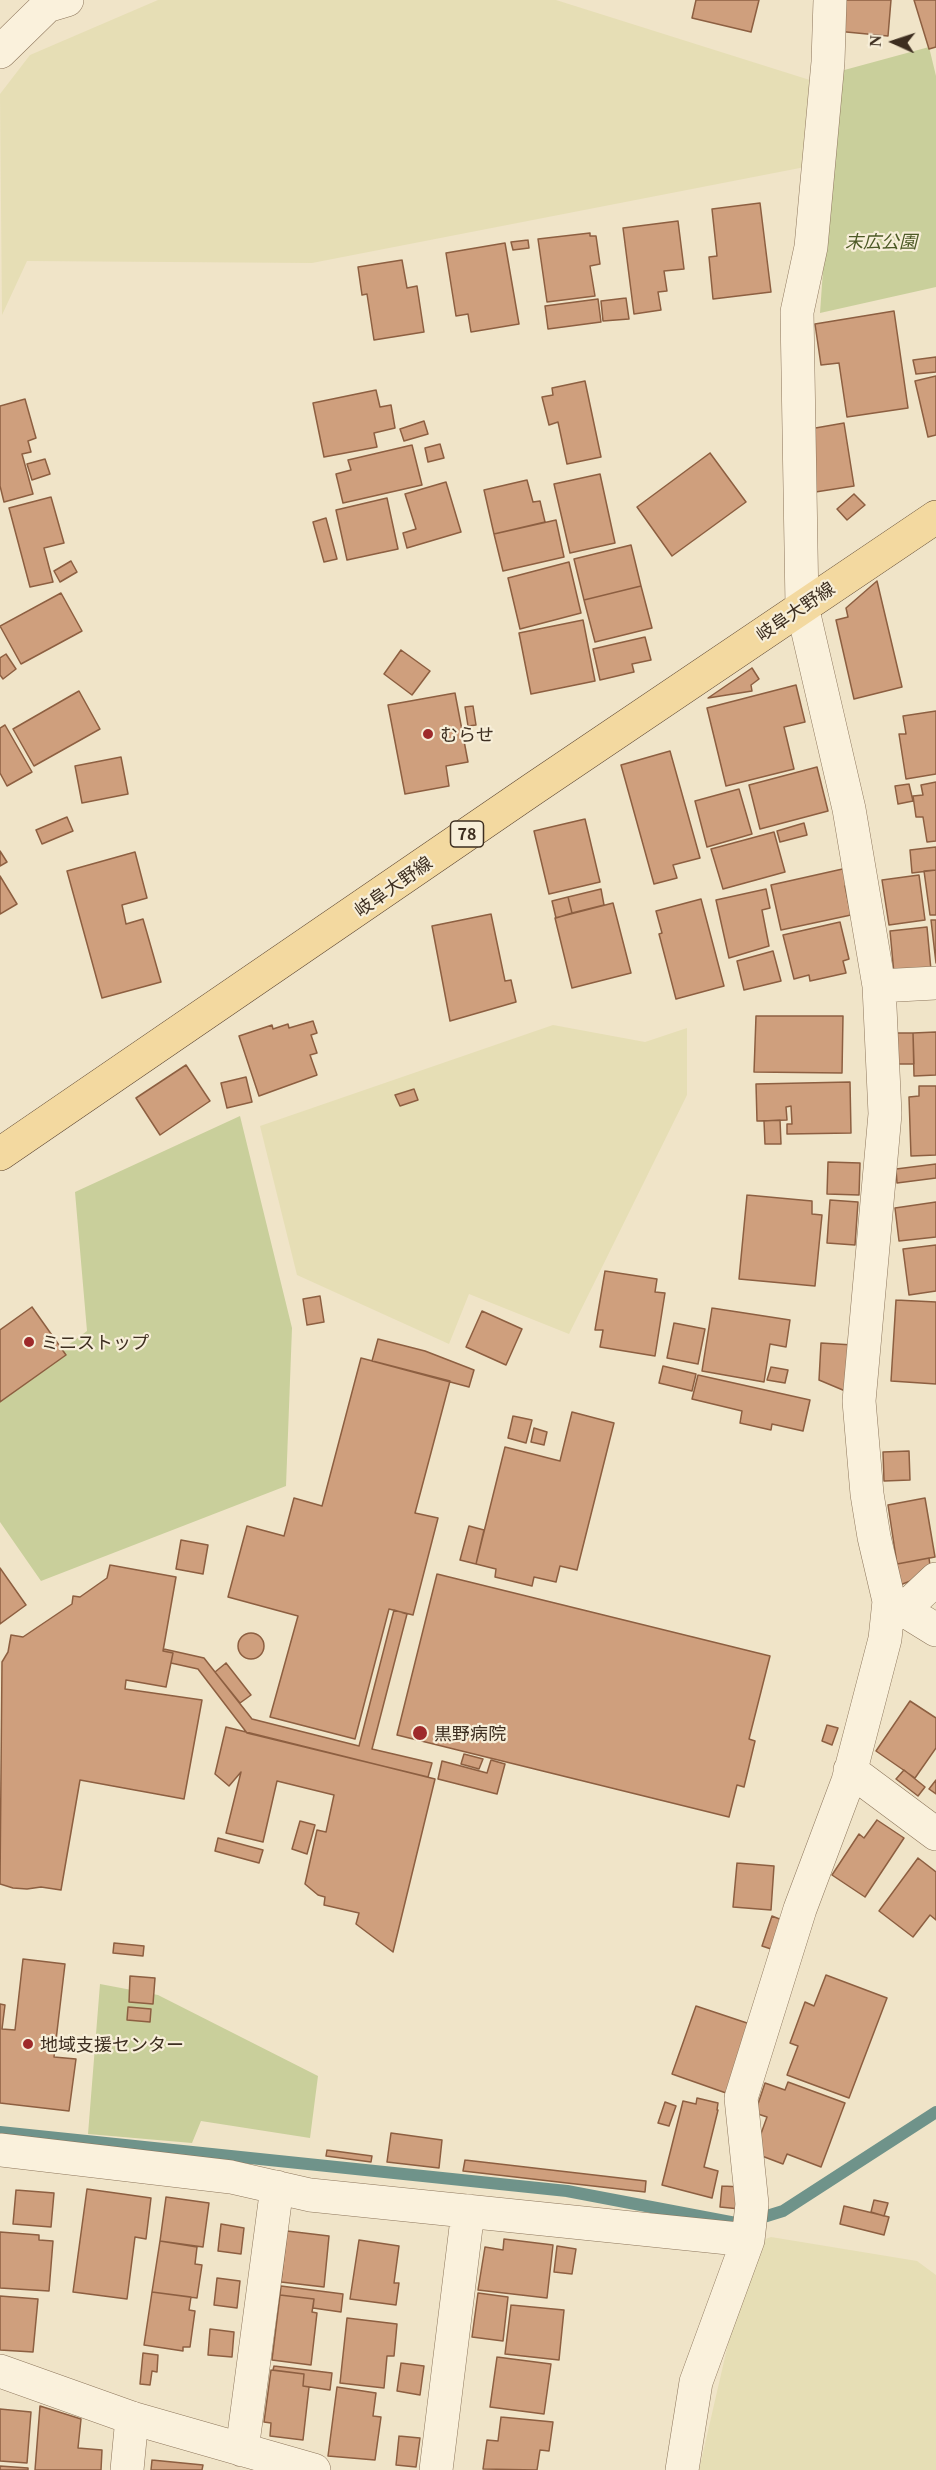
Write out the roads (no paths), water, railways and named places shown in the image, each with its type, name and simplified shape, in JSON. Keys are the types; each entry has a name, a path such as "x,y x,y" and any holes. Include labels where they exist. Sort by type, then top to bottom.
{"main road":[{"name":"岐阜大野線","path":"0,1154 802,606 936,517"}],"street":[{"path":"0,52 47,6 67,0"},
{"path":"682,2470 696,2382 748,2240 752,2204 741,2098 800,1909 850,1770 896,1605 874,1537 867,1494 859,1401 885,1114 879,986 849,809 802,606 797,312 811,247 828,62 830,0"},
{"path":"879,986 936,983"},
{"path":"896,1605 936,1579"},
{"path":"896,1605 936,1630"},
{"path":"850,1770 936,1834"},
{"path":"0,2150 231,2177 310,2195 748,2240"},
{"path":"242,2450 277,2187"},
{"path":"435,2470 468,2211"},
{"path":"0,2371 132,2418 314,2470"},
{"path":"127,2470 132,2418"}],"waterway":[{"path":"0,2132 567,2191 741,2224 783,2211 936,2112"}],"place":[{"name":"むらせ","path":"428,734"},
{"name":"ミニストップ","path":"29,1342"},
{"name":"黒野病院","path":"420,1733"},
{"name":"地域支援センター","path":"28,2044"}],"park label":[{"name":"末広公園","path":"881,241"}]}
